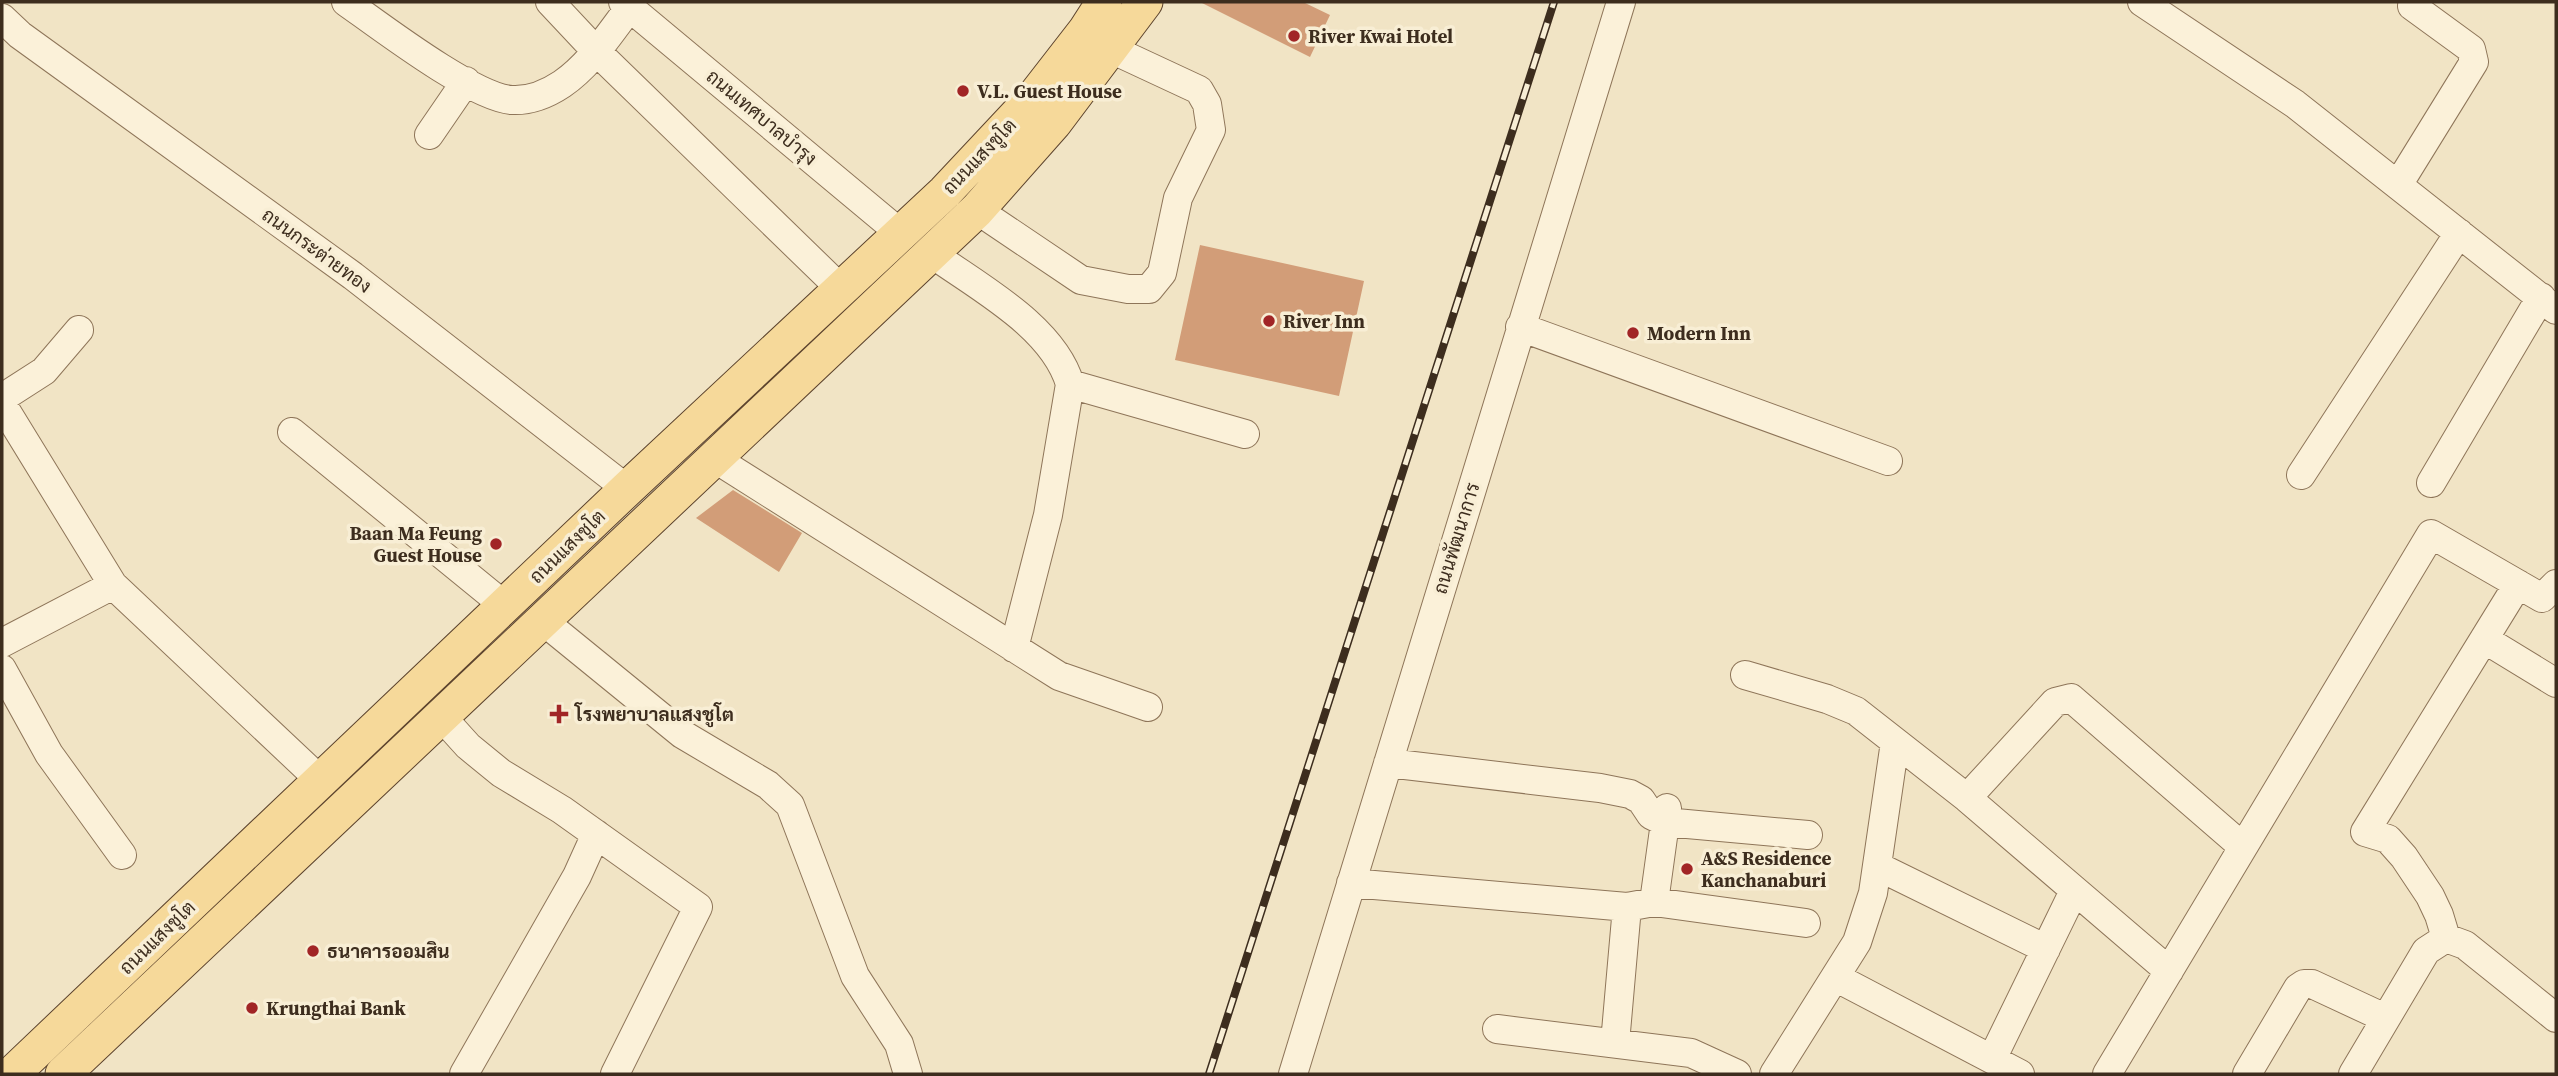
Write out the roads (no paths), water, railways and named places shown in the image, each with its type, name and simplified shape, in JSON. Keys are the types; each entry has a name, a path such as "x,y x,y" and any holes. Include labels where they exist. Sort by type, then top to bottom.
{"main road":[{"name":"ถนนแสงชูโต","path":"12,1074 627,489 944,192 1100,27 1145,2"},
{"name":"ถนนแสงชูโต","path":"63,1074 977,210 1054,123 1100,27"}],"street":[{"path":"346,2 444,70 490,95 509,100 537,97 564,83 596,51 626,4"},
{"path":"550,2 596,51 841,289"},
{"name":"ถนนพัฒนาการ","path":"1293,1074 1621,2"},
{"path":"2142,2 2295,104 2549,304 2431,483"},
{"name":"ถนนเทศบาลบำรุง","path":"626,4 900,233"},
{"path":"2398,185 2474,62 2471,49 2412,6"},
{"name":"ถนนกระต่ายทอง","path":"2,18 20,35 353,276 627,489"},
{"path":"977,210 1081,280 1128,289 1149,289 1157,281 1162,273 1178,198 1211,130 1208,104 1199,90 1100,27"},
{"path":"429,135 466,81"},
{"path":"2301,475 2459,233"},
{"path":"931,253 1027,321 1053,349 1070,384 1048,514 1014,648"},
{"path":"1520,327 1888,461"},
{"path":"2,398 44,371 79,330"},
{"path":"1070,384 1245,434"},
{"path":"2,404 113,585 321,780"},
{"path":"292,432 505,606"},
{"path":"713,458 1073,683 1148,707"},
{"path":"2107,1074 2431,534 2542,597 2556,584"},
{"path":"2518,584 2365,832 2388,839 2404,857 2430,896 2446,937 2465,945 2556,1018"},
{"path":"2,643 113,585"},
{"path":"542,620 682,734 768,785 790,805 855,976 899,1045 908,1074"},
{"path":"2484,639 2556,683"},
{"path":"2,669 49,754 122,855"},
{"path":"1745,675 1827,698 1856,710 1967,798 2169,971"},
{"path":"1967,798 2055,702 2071,698 2243,847"},
{"path":"440,715 468,746 501,774 562,810 698,907 615,1074"},
{"path":"1774,1074 1857,942 1873,893 1895,741"},
{"path":"1388,763 1630,794 1641,800 1651,815 1808,835"},
{"path":"1615,1044 1640,904 1666,815"},
{"path":"464,1074 577,876 596,834"},
{"path":"1877,866 2046,949"},
{"path":"1351,884 1640,904 1806,923"},
{"path":"1992,1059 2074,891"},
{"path":"2353,1074 2427,951 2446,937"},
{"path":"1835,977 2020,1074"},
{"path":"2247,1074 2298,988 2304,984 2312,984 2385,1018"},
{"path":"1497,1029 1691,1053 1737,1074"}],"railway":[{"path":"1209,1074 1554,2"}],"place":[{"name":"River Kwai Hotel","path":"1294,36"},
{"name":"V.L. Guest House","path":"963,91"},
{"name":"River Inn","path":"1269,321"},
{"name":"Modern Inn","path":"1633,333"},
{"name":"Baan Ma Feung Guest House","path":"496,544"},
{"name":"โรงพยาบาลแสงชูโต","path":"559,714"},
{"name":"A&S Residence Kanchanaburi","path":"1687,869"},
{"name":"ธนาคารออมสิน","path":"313,951"},
{"name":"Krungthai Bank","path":"252,1008"}]}
